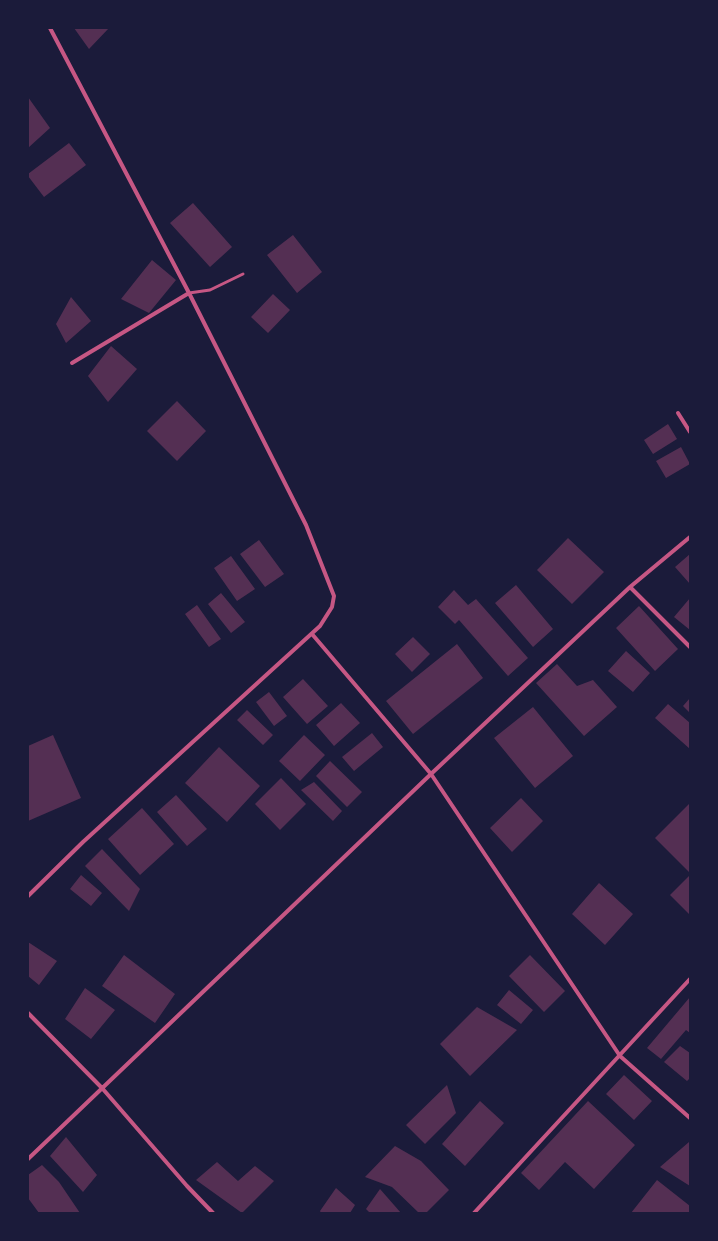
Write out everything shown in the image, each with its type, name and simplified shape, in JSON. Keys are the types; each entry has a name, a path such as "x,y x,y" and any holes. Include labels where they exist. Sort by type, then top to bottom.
{"street":[{"path":"28,896 83,842 312,634 320,626 332,607 334,596 306,525 189,293 50,28"},
{"path":"72,362 189,293"},
{"path":"678,413 690,432"},
{"path":"28,1159 431,774 630,587 690,537"},
{"path":"630,587 690,648"},
{"path":"312,634 431,774 620,1056 690,1118"},
{"path":"474,1213 690,979"},
{"path":"28,1013 102,1088 187,1186 213,1213"}],"lane":[{"path":"189,293 210,290 244,274"}],"building":[{"path":"74,28 109,28 89,49"},
{"path":"28,97 50,128 28,148"},
{"path":"69,143 86,165 44,197 28,174"},
{"path":"193,203 232,247 210,267 170,223"},
{"path":"293,235 322,272 297,293 267,255"},
{"path":"152,260 176,280 149,313 121,299"},
{"path":"273,294 290,310 268,333 251,317"},
{"path":"71,297 91,321 66,343 56,324"},
{"path":"111,346 137,369 108,402 88,376"},
{"path":"177,401 206,431 177,461 147,431"},
{"path":"668,424 677,439 653,454 644,440"},
{"path":"681,447 690,464 666,478 656,461"},
{"path":"568,538 604,572 572,604 537,570"},
{"path":"259,540 284,574 265,587 240,554"},
{"path":"690,554 690,584 675,567"},
{"path":"231,556 255,589 237,601 214,568"},
{"path":"516,585 553,629 533,647 495,603"},
{"path":"454,590 468,605 476,599 528,658 508,676 459,620 455,624 438,607"},
{"path":"221,593 245,622 231,633 208,604"},
{"path":"690,598 690,630 674,617"},
{"path":"197,605 221,639 209,647 185,614"},
{"path":"639,606 678,649 655,671 616,628"},
{"path":"413,637 430,654 412,672 395,654"},
{"path":"457,644 483,678 413,734 386,701"},
{"path":"626,651 650,673 633,692 608,671"},
{"path":"557,664 577,686 593,680 617,707 584,736 536,683"},
{"path":"303,679 328,706 307,724 283,697"},
{"path":"269,692 287,716 274,726 256,702"},
{"path":"690,698 690,713 683,706"},
{"path":"341,703 360,723 334,746 316,725"},
{"path":"668,704 690,723 690,749 655,718"},
{"path":"533,707 573,756 535,788 494,738"},
{"path":"247,710 273,735 263,745 237,720"},
{"path":"372,733 383,747 354,771 342,757"},
{"path":"53,735 81,798 28,821 28,746"},
{"path":"304,735 325,755 300,781 279,761"},
{"path":"219,747 260,786 227,822 185,783"},
{"path":"330,761 362,792 347,807 316,776"},
{"path":"281,778 306,804 280,830 255,804"},
{"path":"314,782 342,811 333,821 301,790"},
{"path":"176,795 207,829 187,846 157,812"},
{"path":"521,798 543,821 512,852 490,828"},
{"path":"690,803 690,873 655,838"},
{"path":"142,808 174,844 140,875 108,839"},
{"path":"102,849 140,889 129,911 85,866"},
{"path":"81,875 102,893 91,906 70,889"},
{"path":"690,875 690,915 670,895"},
{"path":"599,883 633,914 605,945 572,914"},
{"path":"28,942 57,961 39,985 28,976"},
{"path":"124,955 175,994 155,1023 102,986"},
{"path":"530,955 565,991 544,1012 509,976"},
{"path":"85,988 115,1010 91,1039 65,1019"},
{"path":"509,990 533,1010 521,1024 497,1005"},
{"path":"690,997 690,1033 686,1030 661,1059 647,1048"},
{"path":"477,1007 517,1030 470,1076 440,1044"},
{"path":"680,1046 690,1053 690,1078 687,1081 664,1062"},
{"path":"624,1075 652,1101 634,1120 606,1094"},
{"path":"447,1085 456,1113 425,1144 406,1125"},
{"path":"480,1101 504,1123 465,1166 442,1144"},
{"path":"588,1101 635,1145 594,1189 565,1162 539,1190 521,1173"},
{"path":"66,1137 97,1175 83,1192 50,1156"},
{"path":"689,1142 690,1143 690,1186 660,1167"},
{"path":"395,1146 421,1161 449,1190 426,1213 419,1213 392,1187 365,1177"},
{"path":"217,1162 238,1181 255,1166 274,1181 242,1213 196,1180"},
{"path":"42,1165 59,1182 80,1213 39,1213 28,1198 28,1175"},
{"path":"657,1180 690,1206 690,1213 631,1213"},
{"path":"336,1188 355,1205 350,1213 321,1213 320,1211"},
{"path":"380,1189 401,1213 370,1213 366,1209"}]}
